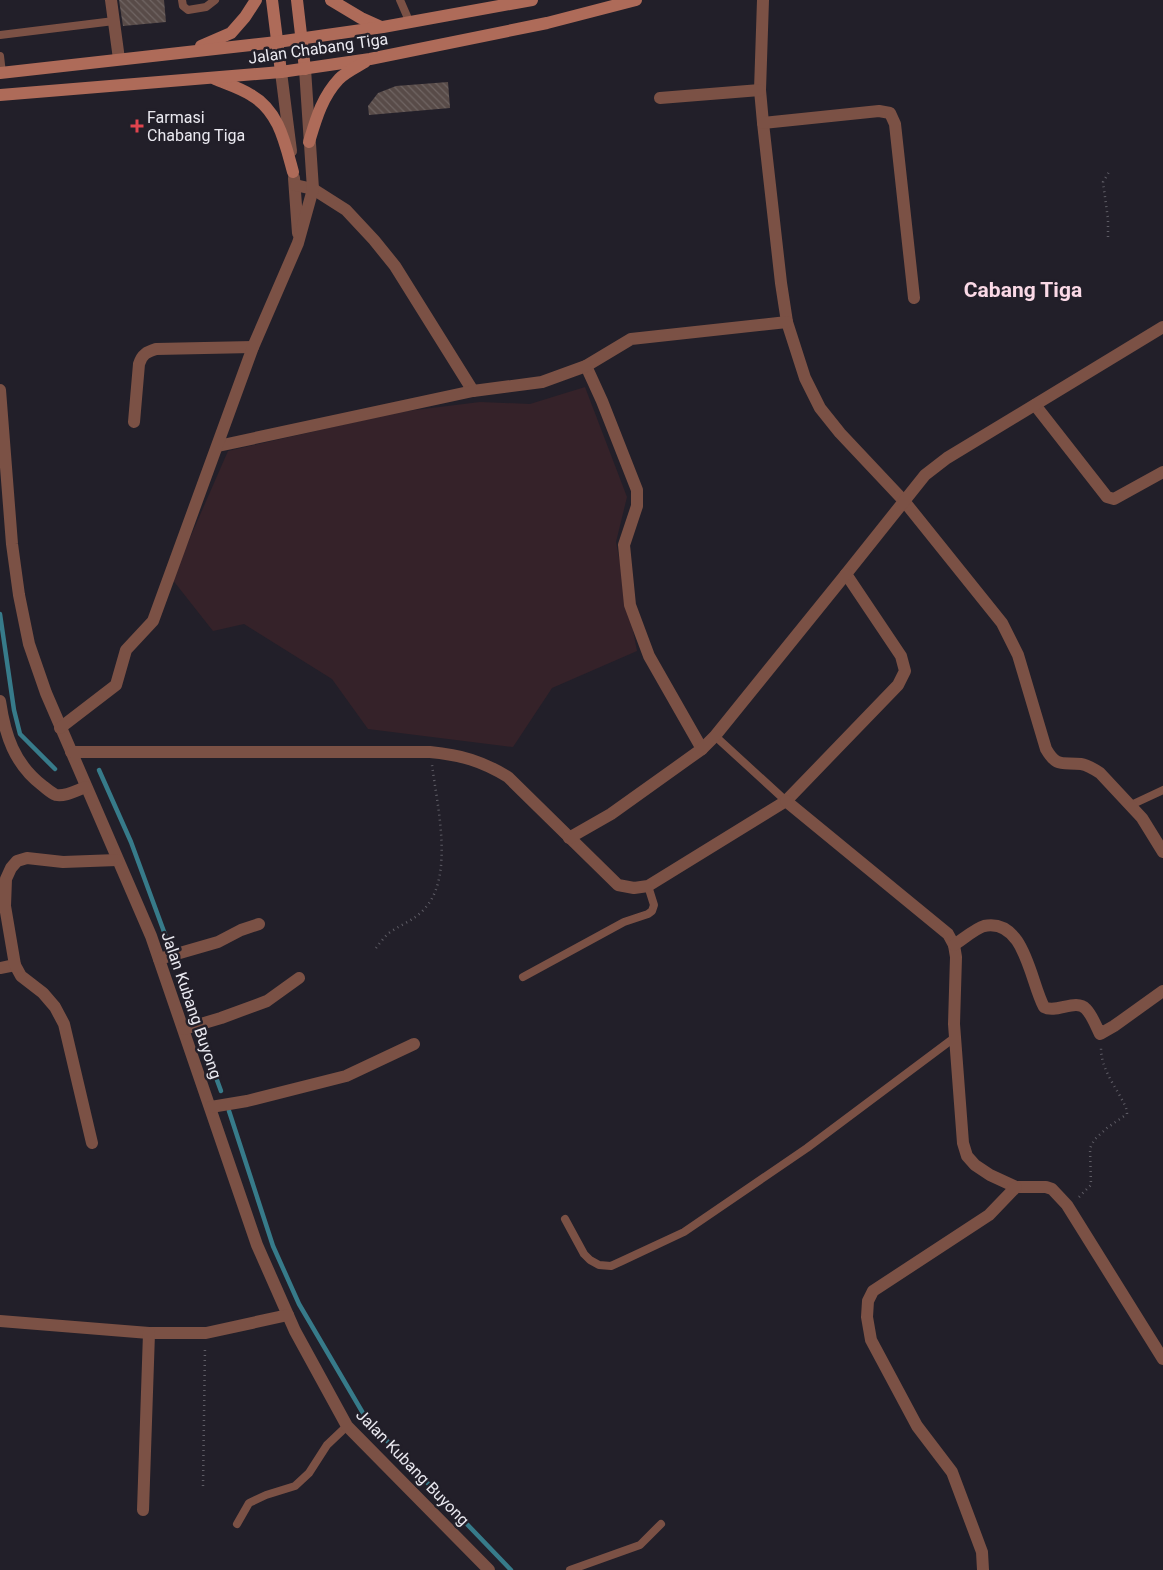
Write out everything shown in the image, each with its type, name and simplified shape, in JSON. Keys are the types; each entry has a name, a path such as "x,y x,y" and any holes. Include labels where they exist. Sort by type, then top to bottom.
{"main road":[{"path":"188,52 231,33 256,0"},
{"path":"272,0 281,72"},
{"path":"297,0 305,68"},
{"path":"331,0 361,18 383,27"},
{"name":"Jalan Chabang Tiga","path":"1,73 277,42 410,23 532,0"},
{"name":"Jalan Chabang Tiga","path":"0,95 281,72 370,59 547,23 636,0"},
{"path":"309,142 318,114 328,94 340,78 370,59"},
{"path":"212,78 250,94 264,104 275,119 284,141 294,178"}],"street":[{"path":"110,0 119,59"},
{"path":"763,0 760,90 763,123 781,283 788,322 805,378 820,408 840,433 904,501 1002,623 1011,639 1024,673 1046,748 1052,759 1061,764 1082,764 1092,767 1100,773 1142,818 1163,852"},
{"path":"60,728 116,685 126,650 153,621 218,446 252,347 298,243 313,189 305,68"},
{"path":"281,72 294,178 298,243"},
{"path":"660,98 760,90"},
{"path":"763,123 879,111 890,114 895,124 914,298"},
{"path":"294,178 346,210 374,240 395,266 473,391"},
{"path":"218,446 473,391 542,382 586,366 631,339 788,322"},
{"path":"569,838 611,814 702,749 715,736 925,475 947,458 1163,327"},
{"path":"134,422 139,364 141,357 147,352 156,349 252,347"},
{"path":"586,366 602,401 636,490 637,506 624,545 630,606 649,656 702,749"},
{"name":"Jalan Kubang Buyong","path":"0,390 4,497 19,595 30,644 60,728 151,936 257,1245 288,1315 347,1426 489,1570"},
{"path":"1035,405 1107,497 1114,499 1163,472"},
{"path":"71,752 430,752 455,755 476,760 508,777 618,885 634,888 648,886 786,801 898,684 905,671 901,656 846,574"},
{"path":"0,701 3,725 19,763 32,778 53,794 59,795 86,788"},
{"path":"786,801 948,934 954,945 956,956 954,1038 963,1143 968,1156 982,1170 1016,1187 1046,1187 1052,1189 1068,1205 1163,1359"},
{"path":"92,1143 64,1024 55,1007 43,993 21,976 15,966 5,906 6,879 10,868 18,861 27,858 63,862 118,860"},
{"path":"159,959 218,942 241,930 259,924"},
{"path":"954,945 983,926 999,926 1009,930 1018,940 1044,1007 1051,1010 1082,1006 1086,1009 1100,1034 1163,991"},
{"path":"0,968 15,966"},
{"path":"184,1029 267,1001 299,978"},
{"path":"211,1108 346,1076 414,1044"},
{"path":"984,1570 982,1552 952,1472 918,1426 891,1380 871,1340 866,1317 868,1301 873,1291 988,1215 1016,1187"},
{"path":"0,1321 149,1333 206,1332 288,1315"},
{"path":"143,1510 149,1333"}],"lane":[{"path":"182,0 183,6 188,10 206,7 215,0"},
{"path":"400,0 410,23"},
{"path":"0,35 114,21"},
{"path":"0,56 1,73"},
{"path":"715,736 786,801"},
{"path":"1131,805 1163,790"},
{"path":"522,977 624,922 648,914 652,911 654,905 648,886"},
{"path":"565,1219 584,1254 599,1265 611,1266 631,1257 684,1232 807,1148 954,1038"},
{"path":"237,1524 249,1503 266,1495 295,1486 309,1473 327,1445 347,1426"},
{"path":"570,1570 640,1545 661,1524"}],"path":[{"path":"1108,237 1108,219 1103,182 1109,172"},
{"path":"376,948 389,934 414,919 427,906 435,892 441,874 442,852 430,752"},
{"path":"1068,1205 1089,1189 1091,1185 1090,1148 1095,1139 1127,1114 1128,1111 1101,1060 1100,1034"},
{"path":"203,1486 206,1332"}],"shaded area":[{"path":"585,387 627,497 616,542 637,651 552,688 513,747 368,729 332,679 244,624 213,631 172,579 228,451 399,412 480,402 530,404"}],"building":[{"path":"119,0 164,0 166,22 123,26"},
{"path":"448,82 450,108 369,115 368,106 378,93 396,86"}],"waterway":[{"path":"0,614 14,710 20,734 55,769"},
{"path":"99,770 131,842 170,948"},
{"path":"203,1042 221,1091"},
{"path":"229,1111 273,1246 299,1304 367,1420 511,1570"}],"place":[{"name":"Farmasi Chabang Tiga","path":"137,126"}],"district":[{"name":"Cabang Tiga","path":"1023,290"}]}
